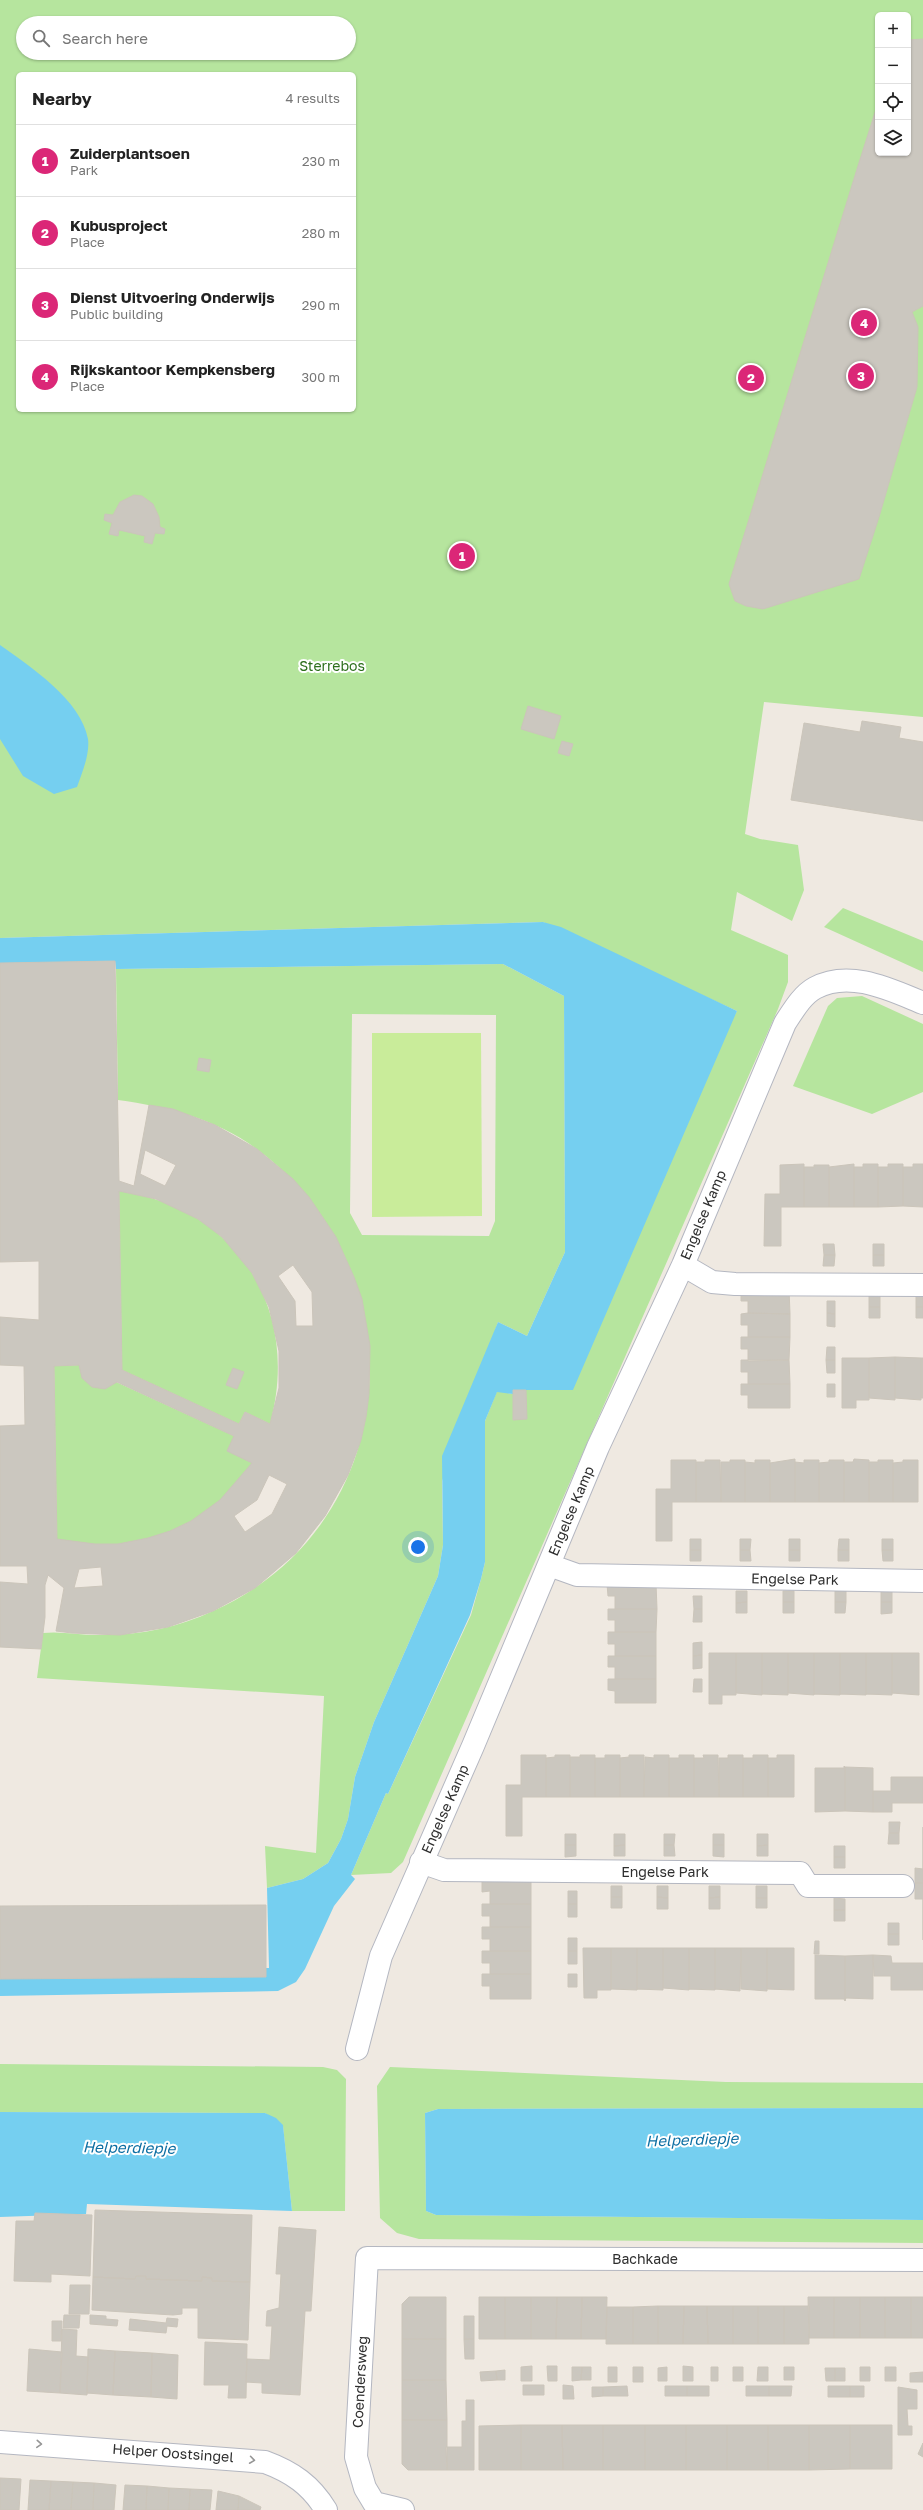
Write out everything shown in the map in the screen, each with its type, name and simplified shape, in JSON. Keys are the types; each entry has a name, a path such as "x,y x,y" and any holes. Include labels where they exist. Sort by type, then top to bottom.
{"street":[{"name":"Engelse Kamp","path":"357,2049 381,1956 473,1746 598,1447 683,1264 785,1023 799,1004 816,988 840,982 870,982 923,1003"},
{"path":"683,1264 712,1282 735,1284 923,1285"},
{"name":"Engelse Park","path":"549,1565 577,1575 923,1581"},
{"name":"Engelse Park","path":"421,1862 450,1870 800,1873 808,1886 903,1886"},
{"name":"Bachkade","path":"367,2258 923,2260"},
{"name":"Coendersweg","path":"367,2258 356,2457 363,2483 374,2503 403,2510"},
{"name":"Helper Oostsingel","path":"0,2442 265,2462 302,2480 319,2498 326,2510"}],"green space":[{"name":"Sterrebos","path":"0,0 923,0 923,717 764,702 745,834 760,839 798,845 804,890 792,921 737,892 731,930 788,955 788,982 778,1009 403,1862 391,1873 351,1875 386,1793 388,1794 471,1615 485,1562 485,1421 497,1391 512,1394 512,1390 526,1390 737,1011 543,922 0,938"},
{"path":"843,908 923,941 923,972 824,927"},
{"path":"503,964 564,996 565,1252 527,1336 498,1322 442,1481 443,1545 438,1576 374,1722 355,1777 348,1819 341,1839 328,1863 303,1879 267,1888 265,1846 316,1853 324,1696 37,1678 43,1633 56,1632 112,1635 156,1630 185,1622 213,1611 276,1572 324,1520 354,1460 369,1394 366,1327 347,1262 311,1201 258,1150 226,1130 209,1122 155,1106 118,1100 116,969","holes":["352,1014 496,1015 495,1221 489,1236 362,1235 350,1213"]},
{"path":"862,996 923,1024 923,1092 872,1114 793,1086 828,1006 837,998"},
{"path":"372,1033 481,1033 482,1216 372,1217"},
{"path":"119,1191 161,1201 197,1219 227,1242 251,1271 267,1305 276,1342 277,1382 270,1424 245,1412 239,1424 122,1370"},
{"path":"79,1365 234,1436 252,1463 241,1487 191,1526 112,1553 57,1539 54,1366"},
{"path":"0,2064 323,2067 337,2070 346,2079 345,2211 292,2211 283,2126 265,2113 0,2112"},
{"path":"390,2067 726,2082 923,2083 923,2108 438,2109 425,2113 426,2211 436,2215 923,2220 923,2243 419,2239 397,2233 380,2218 377,2086"}],"water":[{"path":"0,645 40,674 76,711 88,739 88,751 77,787 54,794 23,776 0,739"},
{"path":"543,922 561,927 737,1011 573,1390 513,1390 513,1394 497,1392 485,1421 485,1562 481,1579 470,1615 388,1794 386,1793 351,1875 355,1879 334,1906 305,1969 296,1982 278,1991 0,1996 0,1970 269,1968 267,1888 303,1879 328,1863 341,1839 348,1819 355,1777 374,1722 438,1576 443,1545 442,1456 498,1322 527,1336 565,1252 564,996 503,964 116,969 115,961 0,964 0,938"},
{"name":"Helperdiepje","path":"923,2108 923,2220 436,2215 426,2211 425,2113 438,2109"},
{"name":"Helperdiepje","path":"0,2112 265,2113 276,2118 283,2125 292,2211 87,2204 86,2214 0,2217"}],"building":[{"path":"923,39 923,306 912,312 918,327 917,387 879,517 859,579 763,609 746,606 735,601 729,584 875,112 875,156 911,156 911,40"},
{"path":"134,495 142,496 153,504 159,517 160,527 165,529 164,534 155,533 152,544 144,542 145,536 119,530 118,536 109,534 112,523 104,520 105,514 113,515 120,502"},
{"path":"528,706 561,716 554,739 521,729"},
{"path":"862,721 901,727 899,738 923,742 923,821 791,800 804,723 860,732"},
{"path":"562,741 573,744 569,756 558,753"},
{"path":"115,961 119,1181 134,1186 149,1105 173,1109 215,1125 257,1149 293,1179 309,1197 336,1237 362,1299 370,1346 369,1394 361,1440 348,1475 325,1516 296,1553 255,1588 213,1611 168,1627 120,1635 56,1631 64,1588 48,1575 45,1585 45,1617 41,1649 0,1647 0,1582 28,1584 27,1566 0,1566 0,1426 25,1425 24,1366 0,1365 0,1317 39,1320 39,1261 0,1262 0,963","holes":["145,1150 176,1165 165,1186 140,1174","119,1191 156,1199 198,1219 222,1237 252,1273 269,1307 279,1351 279,1388 270,1424 245,1412 239,1424 122,1370","293,1265 312,1292 313,1326 296,1326 295,1301 278,1276","79,1365 82,1378 92,1387 105,1389 117,1382 234,1436 227,1451 252,1463 220,1500 191,1521 170,1531 148,1538 118,1544 95,1544 57,1539 54,1366","269,1475 287,1484 272,1514 245,1532 234,1516 257,1500","101,1567 103,1586 74,1588 79,1569"]},
{"path":"199,1058 211,1060 209,1072 197,1070"},
{"path":"804,1164 804,1207 781,1207 781,1246 764,1246 765,1194 780,1194 780,1165"},
{"path":"854,1164 854,1207 829,1207 829,1167"},
{"path":"863,1164 878,1164 878,1207 854,1207 854,1167 863,1167"},
{"path":"888,1164 903,1164 903,1206 878,1207 878,1167 888,1167"},
{"path":"913,1164 923,1164 923,1207 903,1206 903,1167 913,1167"},
{"path":"814,1165 829,1165 829,1207 804,1207 804,1167 814,1167"},
{"path":"823,1244 834,1244 835,1255 824,1255"},
{"path":"873,1244 884,1244 884,1255 873,1255"},
{"path":"824,1255 835,1255 834,1266 823,1266"},
{"path":"873,1255 884,1255 884,1266 873,1266"},
{"path":"741,1289 789,1289 790,1314 748,1313 748,1301 741,1301"},
{"path":"869,1296 880,1296 880,1307 869,1307"},
{"path":"916,1296 923,1296 923,1307 916,1307"},
{"path":"827,1301 835,1301 835,1314 827,1313"},
{"path":"869,1307 880,1307 880,1318 869,1318"},
{"path":"916,1307 923,1307 923,1318 916,1318"},
{"path":"827,1313 835,1314 835,1327 827,1326"},
{"path":"741,1314 790,1314 790,1337 748,1337 748,1325 741,1325"},
{"path":"741,1337 790,1337 789,1360 748,1361 748,1349 741,1349"},
{"path":"827,1347 835,1347 835,1360 826,1360"},
{"path":"895,1357 921,1358 921,1400 895,1398"},
{"path":"895,1357 895,1400 869,1398 869,1358"},
{"path":"842,1358 869,1358 869,1400 856,1400 856,1408 842,1408"},
{"path":"921,1358 923,1358 923,1398 921,1398"},
{"path":"741,1360 789,1360 790,1384 748,1384 748,1372 741,1372"},
{"path":"826,1360 835,1360 835,1373 827,1373"},
{"path":"233,1368 244,1372 237,1389 226,1385"},
{"path":"741,1384 790,1384 790,1408 748,1408 748,1395 741,1395"},
{"path":"827,1384 835,1384 835,1397 827,1397"},
{"path":"513,1390 526,1390 527,1419 513,1420"},
{"path":"795,1459 795,1502 770,1502 770,1463"},
{"path":"854,1459 869,1460 869,1502 844,1502 844,1462 853,1462"},
{"path":"671,1460 696,1460 696,1502 672,1502 672,1541 656,1541 656,1489 671,1489"},
{"path":"705,1460 720,1460 721,1502 696,1502 696,1462 705,1462"},
{"path":"730,1460 745,1460 745,1502 721,1502 721,1462 730,1462"},
{"path":"755,1460 770,1460 770,1502 745,1502 745,1462 755,1463"},
{"path":"804,1460 819,1460 819,1502 795,1502 795,1462 804,1463"},
{"path":"829,1460 844,1460 844,1502 819,1502 819,1463 829,1462"},
{"path":"878,1460 893,1460 893,1502 869,1502 869,1462 878,1462"},
{"path":"903,1460 918,1460 918,1502 893,1502 893,1463 903,1462"},
{"path":"690,1539 701,1539 701,1550 690,1550"},
{"path":"740,1539 751,1539 750,1550 740,1550"},
{"path":"789,1539 800,1539 800,1550 789,1550"},
{"path":"839,1539 849,1539 849,1550 838,1550"},
{"path":"882,1539 893,1539 893,1550 882,1550"},
{"path":"690,1550 701,1550 701,1561 690,1561"},
{"path":"740,1550 750,1550 751,1561 740,1561"},
{"path":"789,1550 800,1550 800,1561 789,1561"},
{"path":"838,1550 849,1550 849,1561 838,1561"},
{"path":"882,1550 893,1550 893,1561 883,1561"},
{"path":"607,1584 656,1584 657,1609 615,1609 615,1596 608,1596"},
{"path":"736,1591 747,1591 747,1602 736,1603"},
{"path":"783,1591 794,1591 794,1602 783,1602"},
{"path":"835,1591 846,1591 846,1602 835,1602"},
{"path":"881,1591 892,1591 892,1602 881,1602"},
{"path":"693,1596 702,1596 702,1609 694,1609"},
{"path":"747,1602 747,1613 736,1613 736,1603"},
{"path":"783,1602 794,1602 794,1613 783,1613"},
{"path":"835,1602 846,1602 845,1613 835,1613"},
{"path":"881,1602 892,1602 892,1613 881,1614"},
{"path":"608,1609 657,1609 656,1632 615,1632 615,1620 608,1620"},
{"path":"694,1609 702,1609 702,1622 693,1622"},
{"path":"608,1632 656,1632 656,1656 615,1656 615,1644 608,1644"},
{"path":"702,1642 702,1655 693,1656 693,1643"},
{"path":"709,1653 736,1653 736,1695 722,1695 722,1704 709,1704"},
{"path":"736,1653 762,1653 762,1695 736,1693"},
{"path":"762,1653 788,1653 788,1695 762,1694"},
{"path":"788,1653 814,1653 814,1695 788,1693"},
{"path":"814,1653 840,1653 840,1695 814,1694"},
{"path":"840,1653 866,1653 866,1695 840,1694"},
{"path":"866,1653 892,1653 892,1695 866,1694"},
{"path":"892,1653 919,1653 919,1695 892,1693"},
{"path":"702,1655 702,1668 693,1669 693,1656"},
{"path":"608,1656 656,1656 656,1679 615,1679 615,1667 608,1667"},
{"path":"608,1679 656,1679 656,1703 615,1703 615,1691 608,1690"},
{"path":"694,1679 702,1679 702,1692 693,1692"},
{"path":"521,1755 546,1755 546,1797 522,1797 522,1836 506,1836 506,1785 521,1785"},
{"path":"555,1755 570,1755 570,1797 546,1797 546,1758 555,1757"},
{"path":"580,1755 595,1755 595,1797 570,1797 570,1757 580,1757"},
{"path":"605,1755 620,1755 620,1797 595,1797 595,1758 605,1758"},
{"path":"629,1755 644,1755 644,1797 620,1797 620,1758 629,1757"},
{"path":"654,1755 669,1755 669,1797 644,1797 645,1757 654,1758"},
{"path":"679,1755 694,1755 694,1797 669,1797 669,1758 679,1758"},
{"path":"703,1755 718,1755 719,1797 694,1797 694,1758 704,1758"},
{"path":"728,1755 743,1755 743,1797 719,1797 719,1758 728,1758"},
{"path":"753,1755 768,1755 768,1797 743,1797 743,1758 753,1758"},
{"path":"777,1755 794,1755 794,1797 768,1797 768,1758 777,1758"},
{"path":"844,1766 845,1811 815,1812 815,1768 844,1768"},
{"path":"845,1767 873,1768 873,1812 845,1811"},
{"path":"891,1777 923,1777 923,1803 892,1803 892,1812 873,1812 873,1791 891,1791"},
{"path":"889,1822 900,1822 899,1833 889,1833"},
{"path":"889,1833 899,1833 899,1844 888,1844"},
{"path":"565,1834 576,1834 576,1845 565,1845"},
{"path":"614,1834 625,1834 625,1845 614,1846"},
{"path":"664,1834 675,1834 674,1845 664,1845"},
{"path":"713,1834 724,1834 724,1845 713,1845"},
{"path":"757,1834 768,1834 768,1845 757,1846"},
{"path":"565,1845 576,1845 576,1856 565,1857"},
{"path":"625,1845 625,1856 614,1856 614,1846"},
{"path":"664,1845 674,1845 675,1856 664,1856"},
{"path":"713,1845 724,1845 724,1857 713,1856"},
{"path":"768,1845 768,1856 757,1856 757,1846"},
{"path":"834,1846 845,1846 845,1857 834,1857"},
{"path":"834,1857 845,1857 845,1868 834,1868"},
{"path":"915,1868 923,1869 923,1883 915,1883"},
{"path":"482,1880 531,1880 531,1904 490,1904 490,1891 482,1892"},
{"path":"915,1883 923,1883 923,1899 915,1899"},
{"path":"611,1886 622,1886 622,1897 611,1897"},
{"path":"657,1886 668,1886 668,1898 657,1897"},
{"path":"709,1886 720,1886 720,1897 709,1898"},
{"path":"756,1886 767,1886 767,1898 756,1898"},
{"path":"568,1891 577,1891 577,1904 568,1904"},
{"path":"611,1897 622,1897 622,1908 611,1908"},
{"path":"657,1897 668,1898 668,1909 657,1909"},
{"path":"720,1897 720,1909 709,1909 709,1898"},
{"path":"756,1898 767,1898 767,1908 756,1908"},
{"path":"834,1898 845,1899 845,1910 834,1910"},
{"path":"482,1904 531,1904 531,1927 490,1927 490,1916 482,1916"},
{"path":"568,1904 577,1904 577,1917 568,1917"},
{"path":"266,1905 266,1977 0,1979 0,1906"},
{"path":"834,1910 845,1910 845,1921 834,1921"},
{"path":"888,1923 899,1923 899,1934 888,1934"},
{"path":"482,1927 531,1927 531,1951 490,1951 490,1939 482,1939"},
{"path":"888,1934 899,1934 899,1945 888,1945"},
{"path":"568,1938 577,1938 577,1951 568,1951"},
{"path":"815,1941 819,1941 819,1954 814,1954"},
{"path":"583,1948 611,1948 611,1990 597,1990 597,1998 584,1998"},
{"path":"611,1948 637,1948 637,1990 611,1989"},
{"path":"637,1948 663,1948 663,1990 637,1989"},
{"path":"663,1948 689,1948 689,1990 663,1988"},
{"path":"689,1948 715,1948 715,1990 689,1989"},
{"path":"715,1948 741,1948 740,1991 715,1989"},
{"path":"741,1948 767,1948 767,1991 741,1989"},
{"path":"767,1948 794,1948 794,1990 767,1989"},
{"path":"482,1951 531,1951 531,1974 490,1974 490,1963 482,1963"},
{"path":"568,1951 577,1951 577,1964 568,1964"},
{"path":"815,1955 845,1956 845,2001 844,1999 815,1999"},
{"path":"873,1955 873,1999 846,1998 845,2001 845,1956"},
{"path":"873,1955 891,1956 892,1963 923,1963 923,1990 891,1990 891,1976 874,1976"},
{"path":"482,1974 531,1974 531,1999 490,1999 490,1986 482,1986"},
{"path":"568,1974 577,1974 577,1987 568,1987"},
{"path":"95,2210 252,2215 250,2282 212,2281 212,2278 202,2277 202,2281 146,2279 146,2276 136,2276 135,2279 93,2277"},
{"path":"35,2213 92,2215 90,2276 51,2274 51,2282 14,2281 16,2221 34,2221"},
{"path":"279,2227 316,2230 311,2311 305,2311 300,2395 262,2393 262,2383 246,2382 247,2359 270,2360 272,2326 266,2326 267,2311 279,2308 281,2274 276,2274"},
{"path":"136,2276 146,2276 146,2279 202,2281 202,2277 212,2278 212,2281 250,2282 248,2340 198,2338 198,2308 182,2308 182,2314 173,2315 92,2310 93,2277 135,2279"},
{"path":"70,2285 90,2285 89,2314 69,2314"},
{"path":"409,2297 446,2297 446,2339 402,2339 402,2304"},
{"path":"479,2297 505,2297 505,2339 479,2339"},
{"path":"505,2297 531,2297 531,2339 505,2339"},
{"path":"531,2297 557,2297 556,2339 531,2339"},
{"path":"557,2297 582,2297 581,2339 556,2339"},
{"path":"582,2297 607,2297 606,2339 581,2339"},
{"path":"808,2297 834,2297 834,2338 809,2338"},
{"path":"834,2297 860,2297 860,2338 834,2338"},
{"path":"860,2297 885,2297 885,2338 860,2338"},
{"path":"885,2297 911,2297 911,2338 885,2338"},
{"path":"911,2297 923,2297 923,2338 911,2338"},
{"path":"658,2306 658,2344 633,2344 633,2307"},
{"path":"658,2306 684,2306 683,2344 658,2344"},
{"path":"684,2306 707,2306 708,2344 683,2344"},
{"path":"707,2306 733,2306 733,2344 708,2344"},
{"path":"733,2306 758,2306 758,2344 733,2344"},
{"path":"758,2306 784,2306 784,2344 758,2344"},
{"path":"784,2306 809,2306 809,2344 784,2344"},
{"path":"607,2307 633,2307 633,2344 606,2344"},
{"path":"64,2315 80,2315 79,2328 63,2328"},
{"path":"90,2315 106,2316 106,2319 118,2320 117,2326 90,2324"},
{"path":"464,2316 474,2316 474,2339 464,2339"},
{"path":"167,2318 178,2319 177,2327 167,2326 166,2333 129,2330 130,2319 166,2323"},
{"path":"52,2321 62,2321 61,2341 52,2341"},
{"path":"62,2329 77,2330 76,2356 88,2357 87,2395 60,2393"},
{"path":"402,2339 446,2339 446,2380 402,2380"},
{"path":"464,2339 474,2339 474,2359 465,2359"},
{"path":"205,2342 247,2344 246,2398 228,2398 229,2385 204,2385"},
{"path":"29,2349 62,2352 60,2393 27,2391"},
{"path":"88,2349 115,2351 113,2395 87,2393"},
{"path":"115,2351 152,2353 151,2397 113,2395"},
{"path":"152,2353 178,2355 177,2399 151,2397"},
{"path":"532,2366 532,2381 521,2381 521,2367"},
{"path":"547,2366 557,2366 557,2381 548,2381"},
{"path":"683,2366 693,2367 693,2381 683,2381"},
{"path":"572,2367 582,2367 581,2380 572,2381"},
{"path":"582,2367 591,2367 591,2380 581,2380"},
{"path":"608,2367 617,2367 617,2382 608,2382"},
{"path":"633,2367 643,2367 643,2382 633,2382"},
{"path":"667,2367 667,2381 658,2381 658,2368"},
{"path":"711,2367 718,2367 718,2381 711,2381"},
{"path":"733,2367 743,2367 743,2381 733,2381"},
{"path":"758,2367 768,2367 768,2381 757,2381"},
{"path":"784,2367 794,2367 794,2380 784,2380"},
{"path":"860,2367 870,2367 870,2381 860,2381"},
{"path":"885,2367 896,2367 896,2381 885,2381"},
{"path":"825,2368 835,2368 835,2381 826,2381"},
{"path":"835,2368 845,2368 845,2381 835,2381"},
{"path":"505,2370 505,2380 497,2380 496,2371"},
{"path":"496,2371 497,2380 481,2381 480,2372"},
{"path":"923,2372 923,2382 910,2382 910,2373"},
{"path":"402,2380 446,2380 447,2420 402,2420"},
{"path":"523,2385 544,2385 544,2395 523,2395"},
{"path":"563,2385 573,2386 574,2399 563,2399"},
{"path":"627,2386 628,2396 603,2396 603,2387"},
{"path":"665,2386 687,2386 687,2396 665,2396"},
{"path":"687,2386 709,2386 709,2396 687,2396"},
{"path":"746,2386 769,2386 769,2396 746,2396"},
{"path":"769,2386 792,2386 791,2396 769,2396"},
{"path":"828,2386 850,2386 850,2397 828,2397"},
{"path":"850,2386 864,2386 864,2397 850,2397"},
{"path":"592,2387 603,2387 603,2396 592,2397"},
{"path":"898,2387 917,2390 917,2409 907,2409 908,2426 912,2426 912,2435 898,2435"},
{"path":"466,2400 474,2400 474,2470 447,2470 446,2447 462,2447 462,2421 466,2421"},
{"path":"402,2420 447,2420 447,2470 408,2470 402,2464"},
{"path":"521,2425 521,2470 479,2470 479,2426"},
{"path":"521,2425 562,2425 563,2470 521,2470"},
{"path":"562,2425 603,2425 603,2470 563,2470"},
{"path":"603,2425 645,2425 645,2470 603,2470"},
{"path":"645,2425 686,2425 686,2470 645,2470"},
{"path":"686,2425 727,2425 727,2470 686,2470"},
{"path":"727,2425 768,2425 768,2470 727,2470"},
{"path":"768,2425 809,2425 809,2470 768,2470"},
{"path":"809,2425 850,2425 850,2469 809,2470"},
{"path":"850,2425 892,2425 892,2469 850,2469"},
{"path":"923,2443 923,2457 918,2454"},
{"path":"0,2478 21,2479 19,2510 0,2510"},
{"path":"30,2480 51,2481 49,2510 28,2510"},
{"path":"51,2481 73,2482 71,2510 49,2510"},
{"path":"73,2482 94,2483 93,2510 71,2510"},
{"path":"94,2483 116,2485 114,2510 93,2510"},
{"path":"125,2485 147,2486 146,2510 123,2510"},
{"path":"147,2486 169,2488 168,2510 146,2510"},
{"path":"169,2488 190,2489 189,2510 168,2510"},
{"path":"190,2489 212,2490 210,2510 189,2510"},
{"path":"218,2491 239,2496 238,2510 216,2510"},
{"path":"239,2496 261,2507 260,2510 238,2510"}],"place":[{"name":"Rijkskantoor Kempkensberg","path":"864,323"},
{"name":"Dienst Uitvoering Onderwijs","path":"861,376"},
{"name":"Kubusproject","path":"751,378"},
{"name":"Zuiderplantsoen","path":"462,556"}]}
